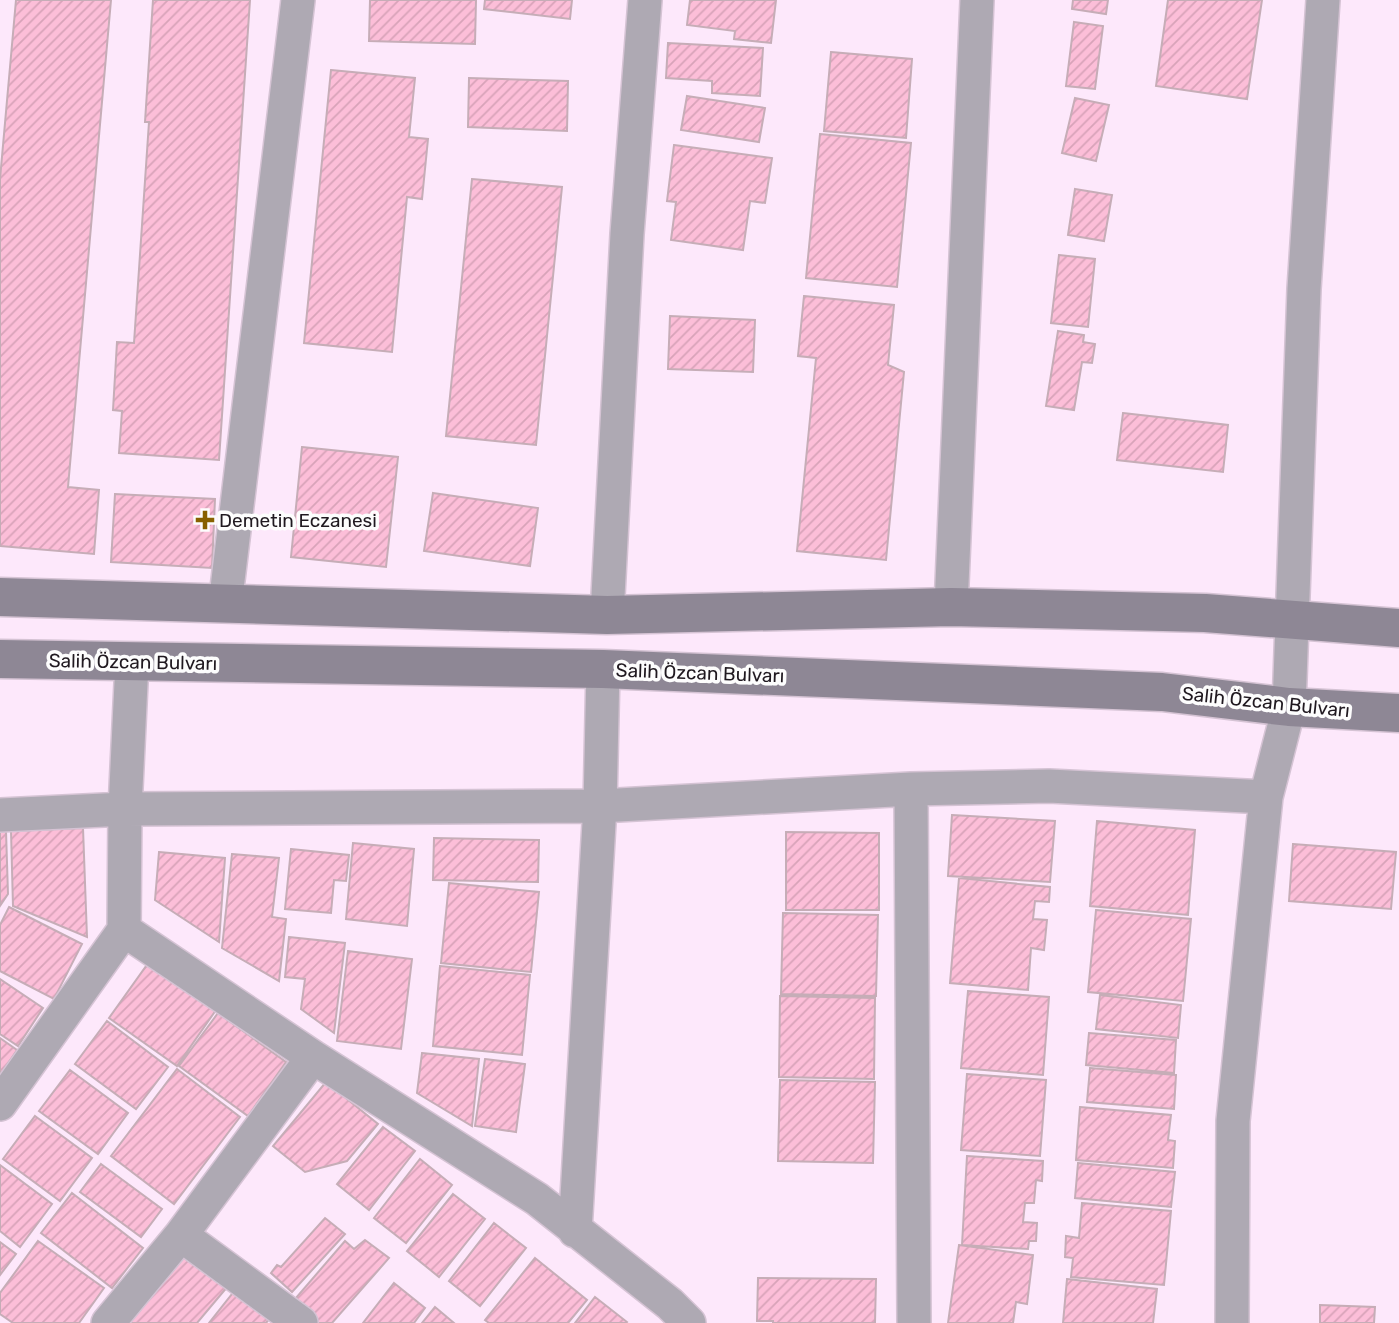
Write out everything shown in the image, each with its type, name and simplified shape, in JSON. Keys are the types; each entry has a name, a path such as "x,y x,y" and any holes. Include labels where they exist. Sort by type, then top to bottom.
{"main road":[{"path":"0,597 607,615 951,607 1205,613 1399,628"},
{"name":"Salih Özcan Bulvarı","path":"0,659 603,669 1163,692 1289,708 1399,713"}],"street":[{"path":"225,605 298,0"},
{"path":"607,615 627,234 645,0"},
{"path":"951,607 977,0"},
{"path":"1232,1323 1233,1121 1266,797 1289,708 1304,289 1323,0"},
{"path":"0,1104 124,930 125,809 132,662"},
{"path":"575,1231 600,806 603,669"},
{"path":"0,814 125,809 600,806 911,789 1049,786 1266,797"},
{"path":"911,789 914,1323"},
{"path":"124,930 313,1057 537,1199 671,1317"},
{"path":"108,1323 181,1235 313,1057"},
{"path":"181,1235 301,1323"}],"building":[{"path":"16,0 111,0 68,487 99,490 94,554 0,546 0,179"},
{"path":"153,0 250,0 219,460 119,453 122,411 113,410 117,342 134,343 149,122 145,122"},
{"path":"370,0 476,0 475,44 369,41"},
{"path":"485,0 572,0 570,19 484,9"},
{"path":"690,0 776,0 771,43 734,39 735,31 687,25"},
{"path":"1073,0 1108,0 1106,14 1072,9"},
{"path":"1168,0 1262,0 1247,99 1156,86"},
{"path":"1074,22 1103,26 1095,89 1066,86"},
{"path":"668,43 763,48 760,96 712,93 712,81 666,78"},
{"path":"831,52 912,59 906,138 824,131"},
{"path":"331,70 415,78 409,137 428,139 422,199 407,197 392,352 304,343"},
{"path":"469,78 568,81 567,131 468,127"},
{"path":"687,96 765,108 759,142 681,130"},
{"path":"1075,98 1109,105 1096,161 1062,153"},
{"path":"820,134 911,143 897,287 806,278"},
{"path":"674,145 772,158 765,203 750,201 743,250 671,240 676,202 667,201"},
{"path":"472,179 562,187 536,445 446,436"},
{"path":"1075,189 1112,195 1104,241 1068,235"},
{"path":"1059,255 1095,259 1088,327 1051,323"},
{"path":"804,296 894,305 888,365 904,372 886,560 797,551 816,358 798,356"},
{"path":"670,316 755,320 753,372 668,369"},
{"path":"1058,331 1084,335 1083,342 1095,344 1092,363 1082,362 1074,410 1046,406"},
{"path":"1123,413 1228,425 1223,472 1117,460"},
{"path":"302,447 398,457 386,567 291,557"},
{"path":"433,493 538,508 530,566 424,551"},
{"path":"115,494 215,499 212,568 111,562"},
{"path":"952,815 1055,821 1050,882 948,876"},
{"path":"1097,821 1195,830 1188,915 1090,906"},
{"path":"83,828 87,937 13,906 11,831"},
{"path":"6,831 8,894 0,906 0,832"},
{"path":"786,832 879,833 879,910 786,910"},
{"path":"434,838 539,840 538,882 433,880"},
{"path":"353,843 414,849 407,926 346,919"},
{"path":"1293,844 1396,852 1391,909 1289,901"},
{"path":"291,849 349,855 346,881 334,880 331,913 285,909"},
{"path":"159,852 225,858 219,942 155,900"},
{"path":"232,854 279,858 272,917 286,919 279,981 222,948"},
{"path":"959,878 1050,887 1049,902 1035,901 1033,919 1047,920 1044,950 1031,948 1028,990 950,983"},
{"path":"449,883 539,892 531,972 441,963"},
{"path":"9,907 82,944 54,999 0,971 0,925"},
{"path":"1096,910 1191,919 1183,1001 1088,992"},
{"path":"783,913 878,915 876,996 781,994"},
{"path":"289,937 345,943 334,1033 301,1009 305,979 285,977"},
{"path":"348,951 412,959 401,1049 337,1041"},
{"path":"149,962 216,1010 177,1066 109,1018"},
{"path":"440,966 530,975 522,1055 433,1046"},
{"path":"0,979 43,1008 18,1046 0,1034"},
{"path":"968,991 1049,997 1043,1075 961,1068"},
{"path":"1100,995 1181,1005 1178,1038 1096,1029"},
{"path":"780,996 875,998 874,1079 779,1077"},
{"path":"218,1013 286,1062 248,1116 179,1066"},
{"path":"107,1021 168,1067 136,1109 75,1064"},
{"path":"1089,1033 1176,1040 1174,1073 1086,1065"},
{"path":"0,1038 17,1050 0,1075"},
{"path":"422,1053 479,1059 472,1126 417,1093"},
{"path":"485,1059 525,1064 516,1132 475,1126"},
{"path":"1090,1068 1176,1075 1174,1109 1087,1102"},
{"path":"177,1069 240,1117 174,1204 111,1156"},
{"path":"70,1070 128,1113 98,1154 39,1111"},
{"path":"967,1074 1046,1080 1040,1156 961,1150"},
{"path":"780,1080 875,1082 873,1163 778,1161"},
{"path":"326,1082 378,1124 347,1161 305,1172 273,1146"},
{"path":"1080,1107 1171,1115 1168,1140 1175,1141 1173,1168 1076,1160"},
{"path":"35,1116 92,1158 60,1201 3,1159"},
{"path":"383,1127 415,1151 369,1210 337,1184"},
{"path":"967,1156 1043,1161 1042,1181 1036,1180 1034,1203 1025,1203 1023,1222 1037,1223 1036,1241 1029,1241 1028,1249 962,1245"},
{"path":"420,1159 452,1185 406,1243 374,1218"},
{"path":"1078,1163 1175,1172 1171,1207 1075,1198"},
{"path":"101,1164 162,1209 141,1237 80,1192"},
{"path":"0,1165 52,1204 20,1247 0,1231"},
{"path":"72,1193 143,1248 112,1288 41,1233"},
{"path":"453,1194 485,1219 439,1277 407,1251"},
{"path":"1082,1203 1171,1211 1164,1285 1071,1277 1073,1258 1065,1257 1066,1236 1079,1238"},
{"path":"325,1218 345,1234 292,1292 271,1273 277,1265 281,1267"},
{"path":"494,1223 526,1248 480,1306 449,1281"},
{"path":"365,1240 389,1258 332,1323 312,1323 295,1299 345,1241 354,1249"},
{"path":"38,1241 104,1288 79,1323 13,1323 0,1314 0,1293"},
{"path":"0,1242 16,1254 0,1275"},
{"path":"959,1245 1033,1255 1027,1304 1016,1302 1013,1323 948,1323"},
{"path":"183,1248 228,1286 197,1323 119,1323"},
{"path":"535,1258 587,1300 568,1323 489,1323 485,1320"},
{"path":"758,1278 876,1279 875,1323 757,1321"},
{"path":"1067,1279 1157,1289 1153,1323 1063,1323"},
{"path":"394,1283 425,1308 414,1323 363,1323"},
{"path":"236,1289 271,1317 266,1323 209,1323"},
{"path":"595,1297 627,1322 575,1323"},
{"path":"1320,1305 1375,1307 1374,1323 1320,1323"},
{"path":"435,1307 454,1323 422,1323"}],"place":[{"name":"Demetin Eczanesi","path":"205,520"}]}
